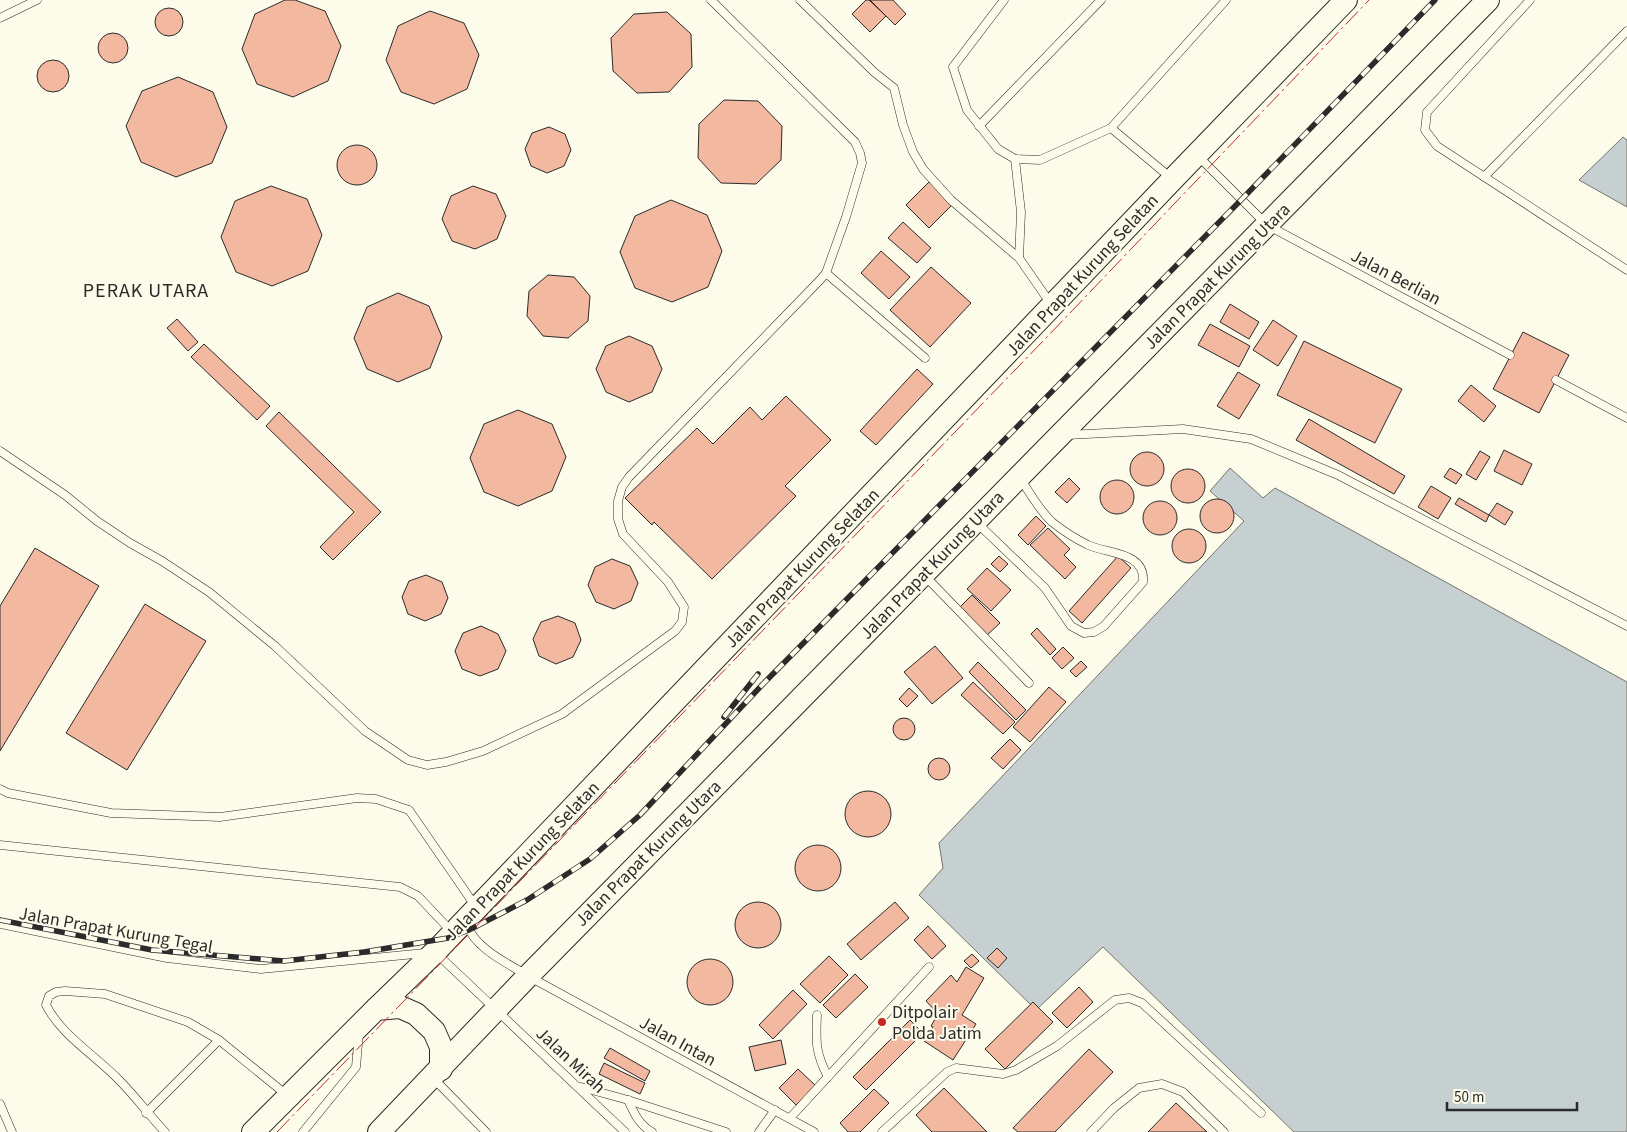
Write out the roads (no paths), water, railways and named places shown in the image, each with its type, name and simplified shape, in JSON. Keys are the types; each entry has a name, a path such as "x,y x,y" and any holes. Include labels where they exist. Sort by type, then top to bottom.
{"street":[{"name":"Jalan Prapat Kurung Selatan","path":"253,1132 435,952 1053,306 1172,179 1346,0"},
{"name":"Jalan Prapat Kurung Utara","path":"380,1132 528,976 1488,0"},
{"path":"376,1009 400,1008 416,1014 434,1031 441,1048 437,1073"}],"lane":[{"path":"0,18 37,0"},
{"path":"0,450 64,495 97,522 209,592 275,646 365,731 408,760 427,765 446,762 483,751 562,714 675,631 682,622 684,607 668,582 622,534 618,519 618,501 622,487 628,478 826,273 846,217 862,163 855,142 711,0"},
{"path":"800,0 874,72 894,88 903,124 913,152 923,169 951,200 1019,258 1053,306"},
{"path":"1004,0 954,67 967,110 998,149 1015,159 1040,160 1111,128 1226,0"},
{"path":"979,126 1101,0"},
{"path":"1530,0 1427,112 1425,130 1436,146 1627,270"},
{"path":"1484,177 1627,31"},
{"path":"1111,128 1172,179"},
{"name":"Jalan Berlian","path":"1197,154 1267,225 1510,355"},
{"path":"1015,159 1021,212 1019,258"},
{"path":"826,273 925,358"},
{"path":"1556,380 1627,418"},
{"path":"1060,435 1183,429 1251,438 1338,475 1627,626"},
{"path":"975,521 1044,588 1071,626 1084,633 1094,632 1104,626 1143,582 1144,574 1137,563 1130,558 1088,545 1052,522 1019,476"},
{"path":"923,574 1029,683"},
{"path":"0,789 8,793 111,813 220,817 357,798 376,799 409,810 465,920"},
{"path":"0,844 400,887 465,920"},
{"name":"Jalan Intan","path":"465,920 469,930 484,949 528,976 814,1132"},
{"name":"Jalan Prapat Kurung Tegal","path":"0,924 167,958 261,969 435,952"},
{"name":"Jalan Mirah","path":"435,952 625,1132"},
{"path":"790,1118 929,967"},
{"path":"165,1132 118,1079 59,1024 46,1005 49,996 56,992 65,991 106,994 188,1022 219,1040 290,1097"},
{"path":"882,1132 947,1072 956,1068 1003,1074 1016,1070 1056,1046 1115,1000 1129,998 1142,1003 1261,1113"},
{"path":"817,1015 816,1046 820,1061 828,1077"},
{"path":"303,1132 356,1067 360,1025"},
{"path":"146,1112 219,1040"},
{"path":"437,1073 486,1132"},
{"path":"1091,1132 1114,1108 1139,1088 1162,1084 1183,1092 1224,1132"},
{"path":"579,1087 628,1100 726,1132"},
{"path":"628,1100 635,1116 641,1124 652,1132"},
{"path":"0,1104 12,1132"},
{"path":"759,1132 775,1110"}],"railway":[{"path":"0,920 152,950 284,961 364,952 448,938 469,930 527,900 590,859 640,815 763,684 1242,199 1435,0"},
{"path":"724,717 758,674"}],"place":[{"name":"Ditpolair Polda Jatim","path":"882,1022"}],"district":[{"name":"PERAK UTARA","path":"146,290"}]}
